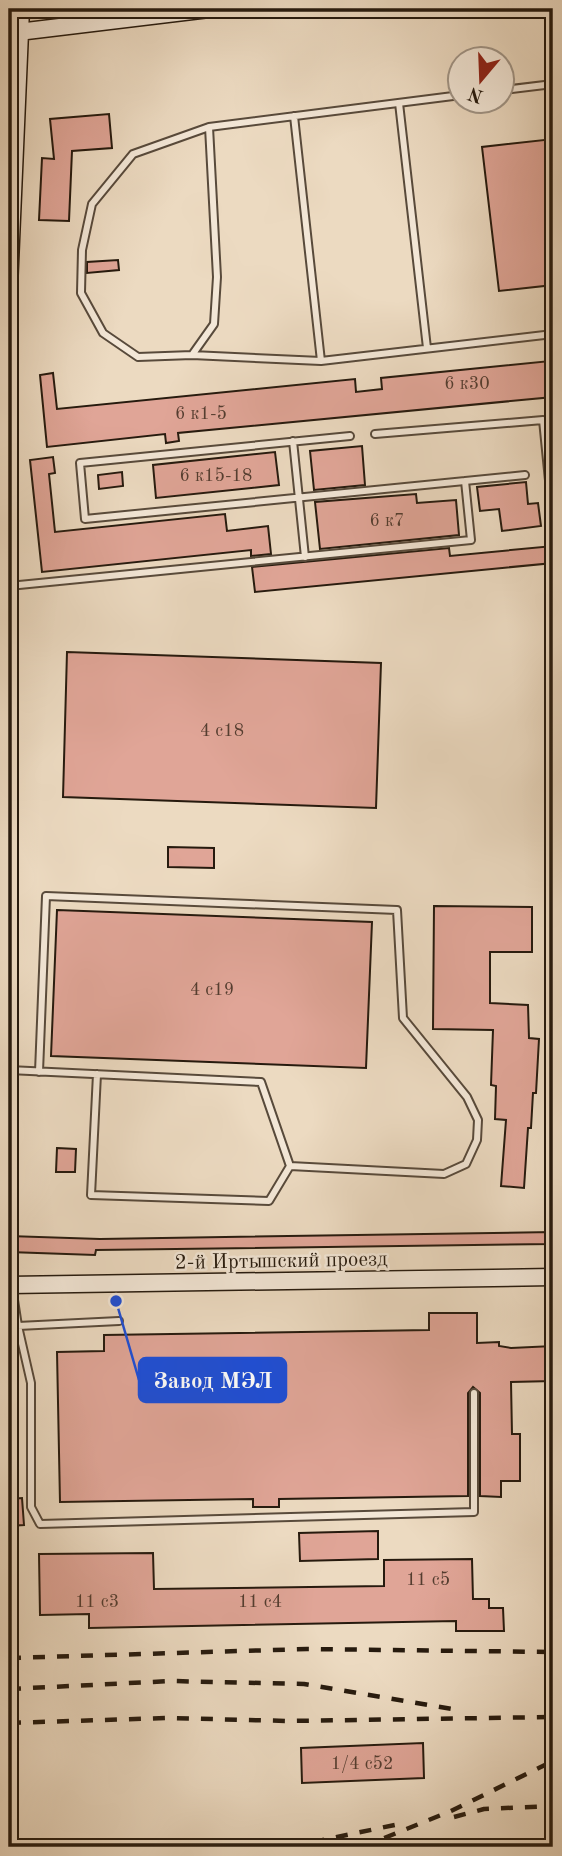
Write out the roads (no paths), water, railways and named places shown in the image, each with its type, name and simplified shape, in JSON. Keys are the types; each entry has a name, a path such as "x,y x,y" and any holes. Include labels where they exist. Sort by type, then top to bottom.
{"main road":[{"path":"9,287 14,33 21,9"},
{"path":"14,33 209,9"},
{"name":"2-й Иртышский проезд","path":"10,1285 553,1278"}],"lane":[{"path":"516,88 553,84"},
{"path":"447,97 209,127 132,154 92,204 82,250 81,293 103,333 138,357 192,355 321,360 553,334"},
{"path":"398,103 426,348"},
{"path":"294,116 321,360"},
{"path":"192,355 214,324 216,238 209,127"},
{"path":"375,434 542,420 553,521"},
{"path":"349,436 80,463 85,519 525,475"},
{"path":"293,441 305,557"},
{"path":"9,586 471,540 465,481"},
{"path":"39,1072 46,896 397,910 403,1018 467,1097 478,1120 477,1140 466,1164 444,1174 290,1167"},
{"path":"9,1070 261,1082 290,1167"},
{"path":"97,1074 91,1195 269,1201 290,1167"},
{"path":"10,1285 32,1383 31,1507 40,1524 474,1513 474,1393"},
{"path":"18,1326 119,1321"}],"railway":[{"path":"9,1658 307,1649 553,1652"},
{"path":"9,1689 172,1681 304,1684 458,1710"},
{"path":"9,1723 168,1718 288,1721 553,1717"},
{"path":"362,1847 451,1811 553,1761"},
{"path":"454,1817 484,1809 553,1806"},
{"path":"289,1847 404,1823"}],"place":[{"name":"Завод МЭЛ","path":"116,1301"}]}
